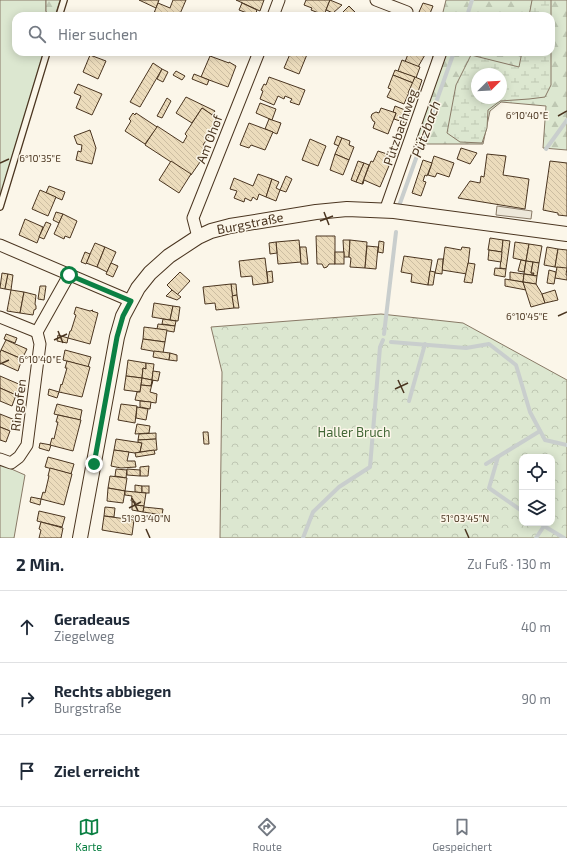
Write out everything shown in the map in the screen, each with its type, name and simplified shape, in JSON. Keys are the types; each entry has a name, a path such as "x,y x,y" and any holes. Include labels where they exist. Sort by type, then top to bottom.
{"street":[{"path":"274,12 279,0"},
{"path":"376,0 407,12"},
{"name":"Am Ohof","path":"198,237 193,218 256,56"},
{"name":"Pützbachweg","path":"385,211 440,56"},
{"name":"Burgstraße","path":"80,538 117,337 123,316 138,288 150,273 169,256 198,237 211,231 230,226 316,212 348,209 385,211 567,234"},
{"path":"0,245 131,301"},
{"path":"0,318 37,332 69,275"},
{"name":"Ringofen","path":"0,459 10,463 20,457 27,445 40,344 37,332"}],"lane":[{"path":"60,12 64,0"},
{"path":"0,207 46,56"}],"green space":[{"path":"0,0 46,0 46,12 12,12 12,56 43,56 0,199"},
{"path":"46,0 60,0 56,12 46,11"},
{"path":"446,0 567,0 567,150 543,148 546,106 507,103 507,68 471,68 471,104 499,104 490,111 483,144 413,144 433,56 555,56 555,12 443,12"},
{"path":"532,0 551,0 551,12 530,12"},
{"path":"470,56 519,67 521,56 551,56 551,85 545,97 507,101 507,68 471,68 471,104 496,104 488,110 487,128 482,143 460,142 447,133 456,85"},
{"name":"Haller Bruch","path":"381,314 463,323 567,380 567,538 220,538 222,372 211,327"},
{"path":"0,464 25,475 14,538 0,538"}],"shaded area":[{"path":"497,206 532,211 531,219 496,215"}],"building":[{"path":"139,0 159,0 156,8"},
{"path":"173,0 186,0 181,12 154,12 158,3 170,8"},
{"path":"236,0 264,0 260,11"},
{"path":"306,0 330,0 325,12 316,12 311,10 312,8 304,5"},
{"path":"330,0 342,5 334,12 326,10"},
{"path":"242,3 257,10 256,12 244,12 239,10"},
{"path":"423,3 433,6 431,12 419,12"},
{"path":"349,6 355,12 343,12"},
{"path":"90,56 106,61 98,79 83,72"},
{"path":"210,56 229,62 236,66 228,87 201,77"},
{"path":"289,56 306,56 299,74 284,68"},
{"path":"407,56 424,56 418,67 405,62"},
{"path":"402,60 420,67 416,78 398,71"},
{"path":"153,63 162,69 140,107 130,102"},
{"path":"162,69 168,72 163,82 157,79"},
{"path":"395,70 415,77 413,83 393,75"},
{"path":"176,71 185,76 182,80 173,75"},
{"path":"194,74 209,80 207,85 192,79"},
{"path":"393,75 413,83 404,104 387,97 391,89 388,88"},
{"path":"269,77 305,90 299,105 290,102 292,99 285,96 284,99 278,96 274,105 260,99 263,91 261,90 264,84 266,85"},
{"path":"415,77 422,80 418,92 413,95 408,93"},
{"path":"78,84 102,94 92,115 76,108 81,96 74,93"},
{"path":"186,97 215,111 212,115 202,108 192,123 176,113"},
{"path":"167,98 171,101 162,118 157,116"},
{"path":"260,103 276,109 272,120 256,113"},
{"path":"395,106 410,112 406,123 394,119 396,113 393,112"},
{"path":"202,108 220,120 203,145 209,149 191,175 145,145 157,126 183,143 187,136 185,134"},
{"path":"381,108 396,113 388,134 373,128 375,122 371,117 372,114 376,112 379,113"},
{"path":"133,113 135,115 136,113 157,127 145,144 125,131 131,121 129,119"},
{"path":"269,119 281,123 277,134 265,129"},
{"path":"249,123 273,132 265,150 251,145 249,148 240,145"},
{"path":"90,130 96,148 92,164 76,160 78,151 81,152 82,145 77,144 74,136"},
{"path":"337,136 342,138 339,146 334,144"},
{"path":"342,138 350,141 349,145 354,147 349,160 335,154"},
{"path":"310,139 326,146 318,166 302,160"},
{"path":"461,148 477,153 470,164 457,159"},
{"path":"378,151 387,154 385,159 391,161 380,187 364,180 362,184 371,161 373,162"},
{"path":"335,154 349,160 343,175 330,170"},
{"path":"487,154 506,156 503,175 529,179 525,209 458,198 470,181 480,183 481,176 484,177"},
{"path":"434,156 454,163 449,177 437,173 435,177 428,175"},
{"path":"423,160 432,163 427,176 425,175 423,181 426,182 421,196 412,193"},
{"path":"171,161 191,174 179,193 159,180"},
{"path":"358,161 364,163 356,182 351,180"},
{"path":"550,161 567,163 567,216 558,215 558,213 543,210"},
{"path":"364,163 369,165 362,184 356,182"},
{"path":"258,174 272,179 266,197 259,194 257,200 253,197 251,201 245,198 244,202 234,198 237,191 230,189 234,178 253,186"},
{"path":"286,176 292,179 286,192 280,190"},
{"path":"272,179 279,182 276,188 280,190 276,201 266,197"},
{"path":"49,186 65,192 62,200 46,193"},
{"path":"40,190 56,197 48,216 32,209"},
{"path":"56,212 63,214 59,223 53,220"},
{"path":"63,214 77,221 70,238 65,236 64,239 54,234"},
{"path":"25,219 43,227 37,243 19,235"},
{"path":"46,222 51,224 44,239 39,237"},
{"path":"316,236 335,236 335,264 329,264 324,268 322,264 317,264"},
{"path":"490,238 503,240 502,252 488,250"},
{"path":"299,240 301,262 278,264 276,242"},
{"path":"343,240 350,240 349,257 344,257"},
{"path":"350,240 367,242 365,268 350,267"},
{"path":"503,240 510,241 506,269 500,268"},
{"path":"379,241 384,242 383,253 378,252"},
{"path":"276,242 277,253 270,254 269,243"},
{"path":"515,242 529,244 526,261 513,258"},
{"path":"95,243 105,247 97,267 86,263"},
{"path":"529,244 542,246 539,263 526,261"},
{"path":"367,246 378,247 376,269 365,268"},
{"path":"105,247 116,252 107,272 97,267"},
{"path":"300,247 306,247 308,264 301,264"},
{"path":"445,247 461,250 462,247 470,248 467,274 442,270"},
{"path":"547,247 558,249 555,267 544,265"},
{"path":"558,249 567,250 567,269 555,267"},
{"path":"489,250 502,252 501,262 488,260"},
{"path":"85,252 90,254 86,264 81,262"},
{"path":"335,252 344,252 344,264 335,264"},
{"path":"404,256 432,260 428,285 411,282 412,274 401,272"},
{"path":"265,258 268,283 253,285 252,276 241,277 239,261"},
{"path":"438,259 443,259 442,274 435,273"},
{"path":"521,260 526,261 524,272 518,271"},
{"path":"526,261 533,262 531,273 534,273 533,275 524,274"},
{"path":"533,262 539,263 537,276 533,275 534,273 531,273"},
{"path":"111,263 118,266 113,277 106,274"},
{"path":"468,263 475,264 472,283 464,282"},
{"path":"557,267 567,268 567,280 555,278"},
{"path":"495,268 506,269 505,277 494,275"},
{"path":"549,270 556,272 554,284 547,283"},
{"path":"272,271 273,282 268,283 267,272"},
{"path":"430,271 435,272 433,285 428,285"},
{"path":"180,272 190,281 177,295 167,285"},
{"path":"510,272 524,274 523,282 510,280"},
{"path":"2,273 8,274 5,289 0,288"},
{"path":"8,274 13,275 11,290 5,289"},
{"path":"524,274 537,276 536,284 523,282"},
{"path":"505,279 523,282 526,290 505,286"},
{"path":"523,282 536,284 545,303 531,307"},
{"path":"231,284 236,284 237,295 232,296"},
{"path":"231,284 234,308 216,310 215,303 205,304 203,287"},
{"path":"40,286 46,286 44,300 38,299"},
{"path":"11,290 24,292 20,313 7,311"},
{"path":"172,290 181,297 177,300 166,296"},
{"path":"555,290 558,300 545,303 542,294"},
{"path":"24,292 36,295 36,309 34,310 33,315 20,313"},
{"path":"237,295 239,308 234,308 232,296"},
{"path":"154,303 173,306 170,320 152,317"},
{"path":"173,306 180,307 178,321 170,320"},
{"path":"76,307 90,311 93,310 92,311 98,313 90,344 68,338 76,315 74,314"},
{"path":"163,319 176,321 175,326 162,324"},
{"path":"158,324 175,326 174,332 157,329"},
{"path":"144,327 167,330 165,342 143,339"},
{"path":"6,334 17,338 15,343 4,339"},
{"path":"58,335 68,338 67,343 57,341"},
{"path":"143,339 165,342 163,353 141,349"},
{"path":"6,340 27,349 22,359 1,350"},
{"path":"1,350 22,359 18,371 0,363"},
{"path":"65,350 91,357 88,367 63,360"},
{"path":"154,351 170,353 169,360 153,357"},
{"path":"170,353 177,355 177,361 169,360"},
{"path":"128,360 146,363 146,369 143,368 142,378 126,376"},
{"path":"67,361 90,367 82,397 59,392 67,368 65,368"},
{"path":"146,363 154,364 152,380 142,378 143,368 146,369"},
{"path":"153,371 160,372 158,381 152,380"},
{"path":"0,376 21,385 16,395 0,388"},
{"path":"126,376 142,378 140,392 124,390"},
{"path":"142,378 152,380 151,386 141,385"},
{"path":"153,380 150,392 157,394 156,403 135,400 137,392 140,392 141,385 151,386"},
{"path":"0,388 16,395 12,406 0,401"},
{"path":"49,389 59,392 57,398 48,395"},
{"path":"140,401 151,402 150,409 140,407"},
{"path":"57,404 82,410 80,420 54,414"},
{"path":"121,404 137,406 135,423 118,420"},
{"path":"137,407 148,409 146,420 136,418"},
{"path":"0,414 15,420 10,431 0,427"},
{"path":"58,415 81,420 73,451 50,445 52,438 54,439"},
{"path":"137,424 150,426 149,433 135,434"},
{"path":"0,427 10,431 6,442 0,440"},
{"path":"203,432 208,432 209,444 204,444"},
{"path":"156,433 156,439 138,440 139,434"},
{"path":"116,439 142,443 140,452 135,453 114,450"},
{"path":"156,439 157,450 140,452 142,443 138,442 138,440"},
{"path":"40,443 51,445 49,451 39,448"},
{"path":"114,450 129,452 127,461 135,461 136,467 121,468 111,466"},
{"path":"154,450 155,454 136,457 135,453"},
{"path":"48,457 74,464 71,474 45,467"},
{"path":"149,466 148,476 140,476 140,467"},
{"path":"50,468 72,474 64,505 41,499 43,492 45,493"},
{"path":"116,469 127,470 126,478 115,476"},
{"path":"127,469 140,470 140,476 127,475"},
{"path":"110,476 127,478 125,491 108,488"},
{"path":"135,485 142,486 142,493 135,492"},
{"path":"142,486 149,486 149,493 142,493"},
{"path":"108,488 125,491 123,503 107,501"},
{"path":"125,491 146,493 144,506 135,505 135,502 131,501 132,496 125,495"},
{"path":"31,497 41,499 40,505 30,502"},
{"path":"132,502 135,502 135,505 144,506 143,512 132,510"},
{"path":"105,507 115,508 114,517 104,516"},
{"path":"144,507 163,509 162,515 143,512"},
{"path":"39,511 65,517 62,527 37,521"},
{"path":"104,516 134,520 132,535 102,530"},
{"path":"41,522 63,528 61,538 39,538"}],"waterway":[{"name":"Pützbach","path":"468,12 472,0"},
{"name":"Pützbach","path":"399,206 453,56"},
{"path":"546,149 567,120"},
{"name":"Pützbach","path":"384,334 396,232"},
{"path":"303,538 313,512 339,487 370,467 380,347 383,340"},
{"path":"391,342 466,348 489,344 516,365 530,412 545,440 567,445"},
{"path":"409,401 425,344"},
{"path":"486,464 540,431"},
{"path":"498,457 489,488 519,509"},
{"path":"544,526 564,538"},
{"path":"536,538 544,526"}],"route":[{"path":"69,275 131,301 123,316 117,337 94,464"}]}
